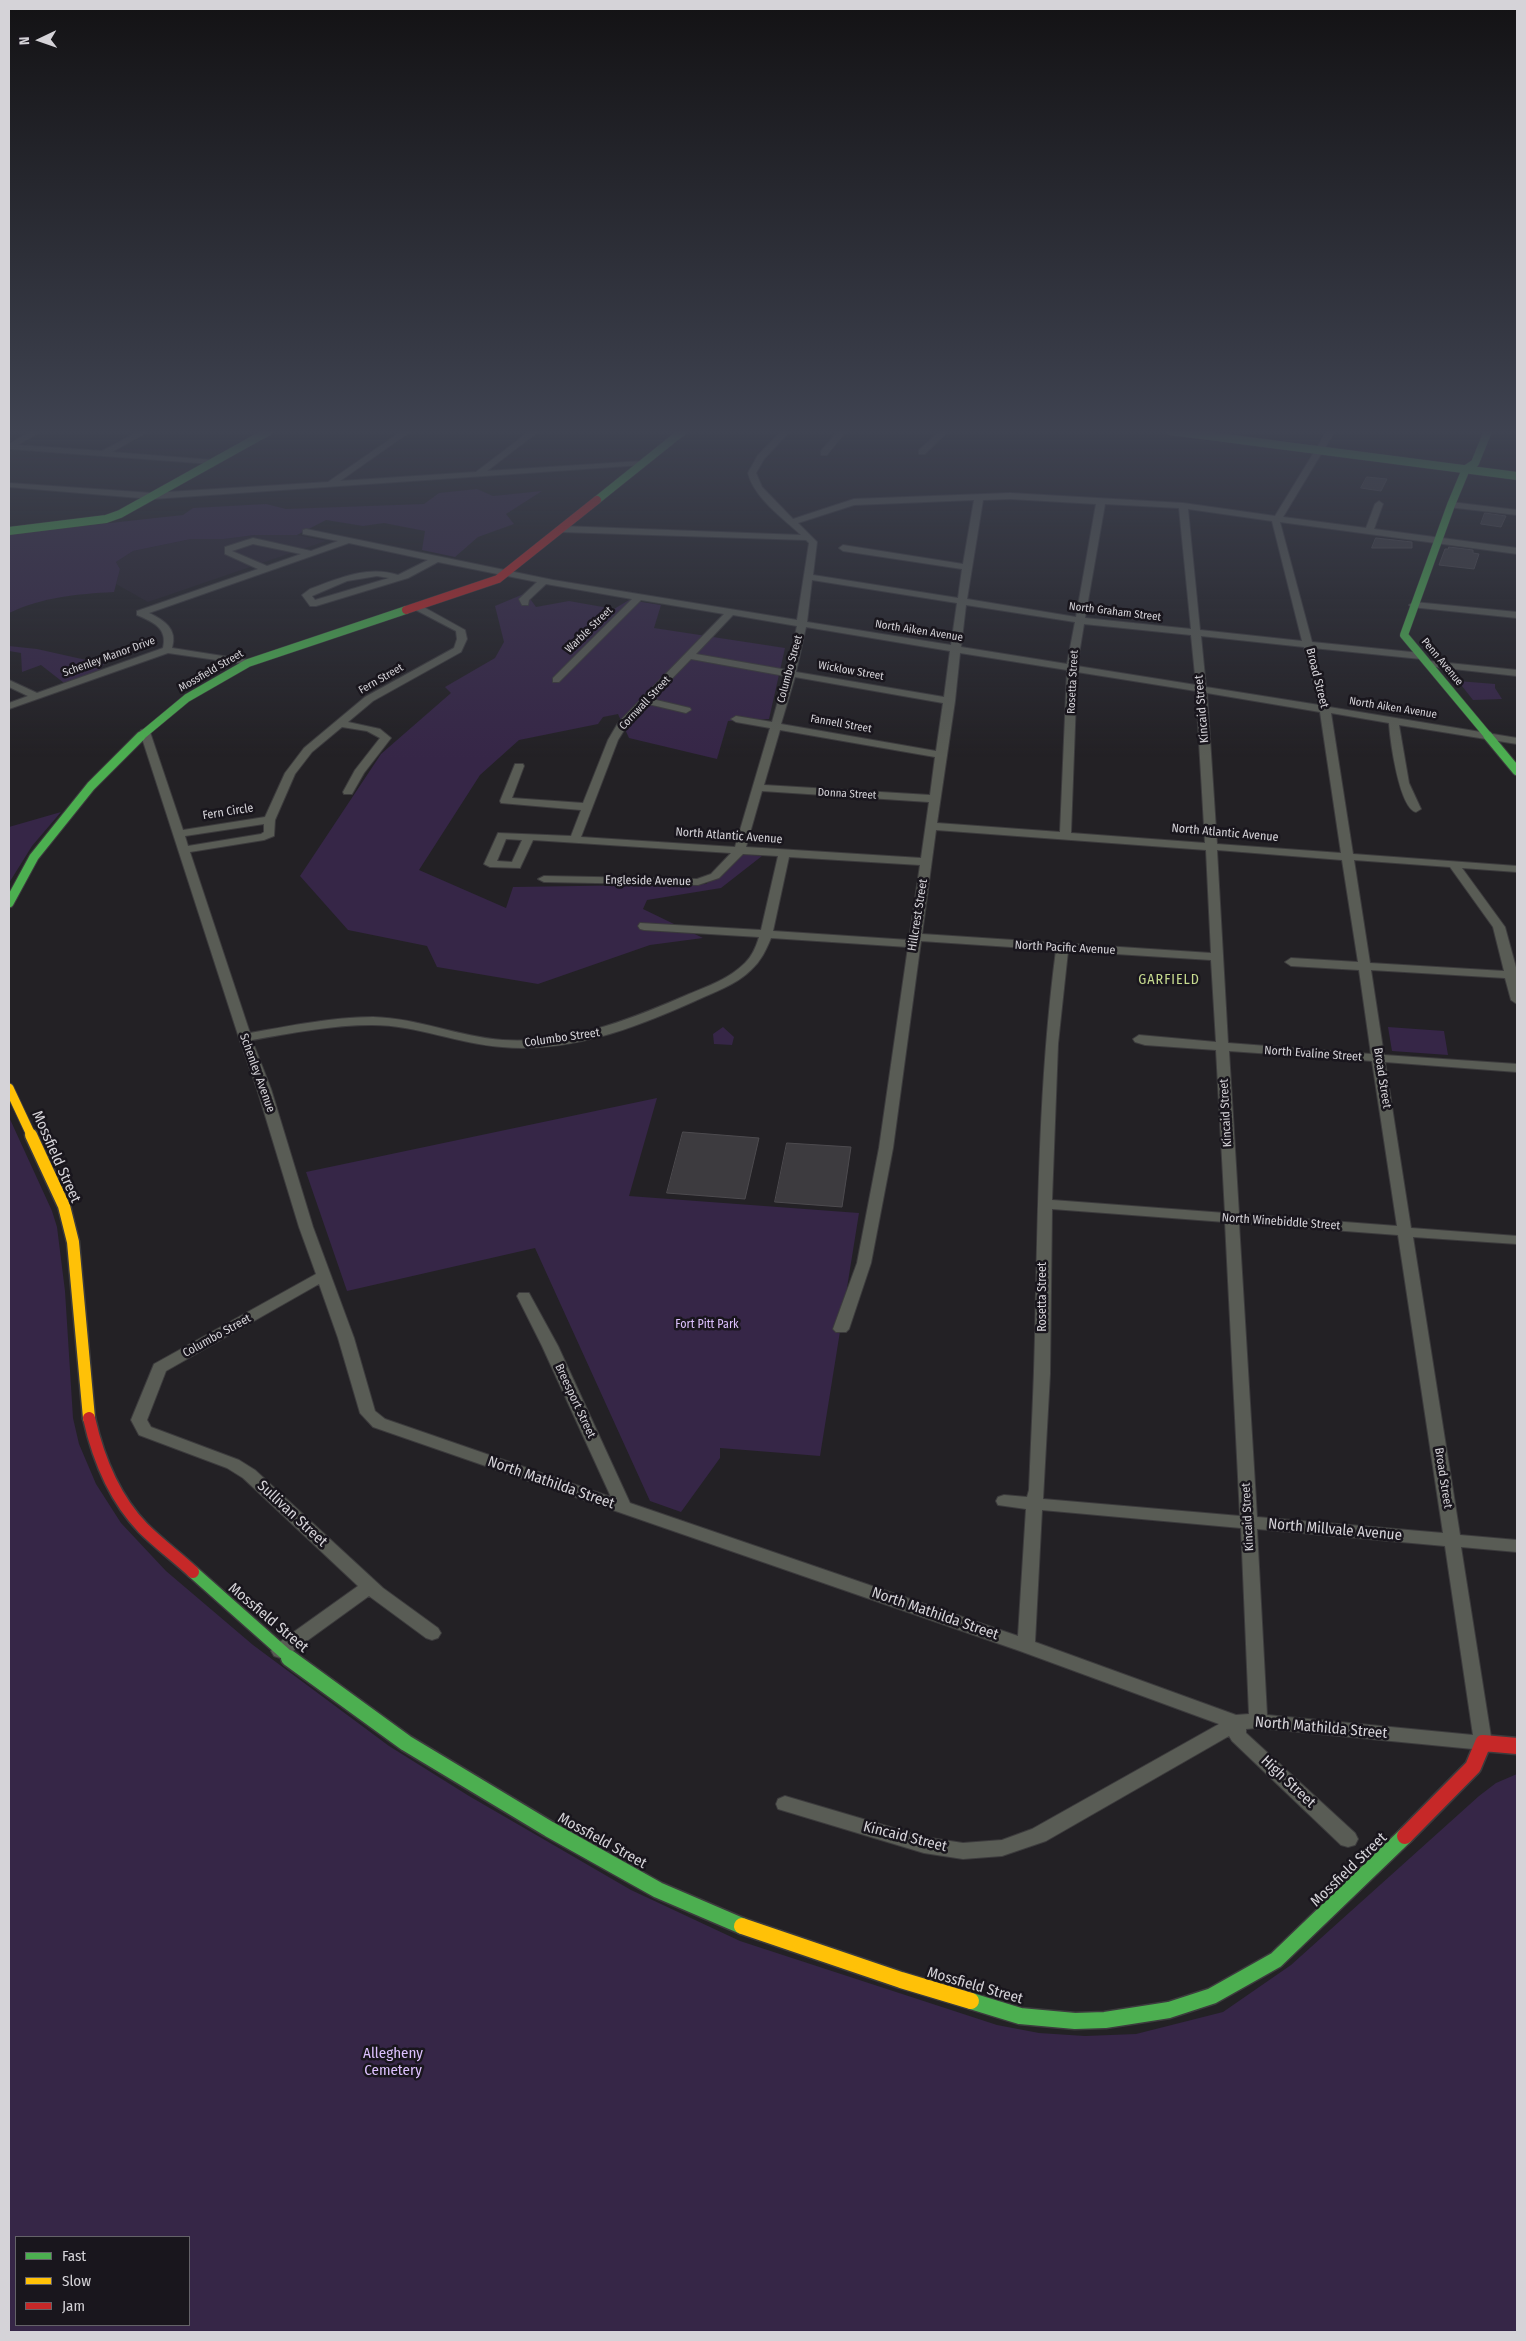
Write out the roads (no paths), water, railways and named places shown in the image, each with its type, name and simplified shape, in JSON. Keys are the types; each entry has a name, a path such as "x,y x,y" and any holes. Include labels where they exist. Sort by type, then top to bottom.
{"street":[{"name":"North Aiken Avenue","path":"344,540 543,582 1488,736"},
{"name":"Mossfield Street","path":"9,903 34,857 91,786 145,732 187,698 248,663 498,579 547,540"},
{"name":"Columbo Street","path":"740,850 759,788 789,673 798,649 809,577 812,540"},
{"name":"Hillcrest Street","path":"841,1329 864,1263 877,1199 972,540"},
{"name":"Rosetta Street","path":"1064,834 1072,668 1078,620 1093,540"},
{"name":"Kincaid Street","path":"1187,540 1204,717 1249,1523 1258,1721"},
{"name":"Broad Street","path":"1281,540 1325,710 1483,1743"},
{"name":"Penn Avenue","path":"1437,540 1404,635 1517,770"},
{"path":"1439,540 1517,551"},
{"path":"312,553 253,541 228,550 228,552 266,569 348,541"},
{"path":"843,548 967,567"},
{"path":"398,578 382,573 367,574 313,591 307,595 313,604 398,578 417,571 437,560"},
{"name":"Schenley Manor Drive","path":"9,706 167,650 170,643 169,631 163,623 140,613 266,569"},
{"name":"North Graham Street","path":"809,577 1078,620 1309,644 1517,673"},
{"path":"525,603 524,599 543,582"},
{"name":"Warble Street","path":"556,680 639,597"},
{"path":"1414,605 1517,615"},
{"name":"Fern Street","path":"270,820 274,806 290,773 308,750 369,699 458,650 462,640 460,630 417,607"},
{"name":"Cornwall Street","path":"575,839 613,740 622,725 731,612"},
{"path":"167,650 248,663"},
{"name":"Wicklow Street","path":"689,656 950,700"},
{"path":"9,683 36,696"},
{"path":"646,701 686,710"},
{"name":"Fannell Street","path":"736,719 942,755"},
{"path":"1394,722 1395,739 1404,784 1416,809"},
{"path":"339,723 383,734 386,738 359,772 348,792"},
{"name":"Schenley Avenue","path":"145,732 245,1038 264,1089 323,1276 346,1338 368,1413"},
{"path":"1488,736 1517,741"},
{"path":"519,766 505,801 587,807"},
{"name":"Donna Street","path":"759,788 935,799"},
{"name":"Fern Circle","path":"178,834 270,820 270,834 264,837 183,850"},
{"name":"North Atlantic Avenue","path":"932,826 1064,834 1517,869"},
{"name":"North Atlantic Avenue","path":"529,837 926,862"},
{"name":"Engleside Avenue","path":"544,879 698,882 715,876 740,850"},
{"name":"Columbo Street","path":"245,1038 330,1024 374,1021 430,1028 476,1040 512,1044 542,1043 590,1036 648,1018 734,978 755,960 765,934 784,854"},
{"path":"1453,864 1499,927 1514,974 1517,1000"},
{"name":"North Pacific Avenue","path":"644,926 1216,957"},
{"name":"Rosetta Street","path":"1026,1646 1034,1505 1037,1490 1043,1337 1044,1204 1052,1031 1062,948"},
{"path":"1291,962 1514,974"},
{"name":"North Evaline Street","path":"1139,1038 1145,1041 1222,1048 1517,1068"},
{"name":"Mossfield Street","path":"9,1088 66,1215 73,1242 86,1403 94,1442 110,1479 136,1520 280,1651 406,1743 549,1829 658,1890 722,1919 882,1974 1020,2016 1075,2021 1105,2020 1169,2010 1212,1996 1276,1960 1374,1868 1473,1767 1483,1743"},
{"name":"North Winebiddle Street","path":"1044,1204 1517,1240"},
{"name":"Columbo Street","path":"139,1420 159,1368 323,1276"},
{"name":"Breesport Street","path":"524,1296 550,1346 624,1508"},
{"name":"North Mathilda Street","path":"368,1413 379,1423 1026,1646 1235,1722 1258,1721 1517,1746"},
{"name":"Sullivan Street","path":"139,1420 146,1431 233,1464 249,1474 370,1586 432,1634"},
{"name":"North Millvale Avenue","path":"1004,1501 1517,1546"},
{"path":"280,1651 370,1586"},
{"name":"Kincaid Street","path":"784,1804 924,1845 963,1852 1002,1848 1039,1835 1216,1736 1235,1722"},
{"name":"High Street","path":"1235,1722 1238,1736 1348,1839"}],"district":[{"name":"GARFIELD","path":"1169,980"}],"park label":[{"name":"Fort Pitt Park","path":"707,1325"},
{"name":"Allegheny Cemetery","path":"393,2062"}]}
